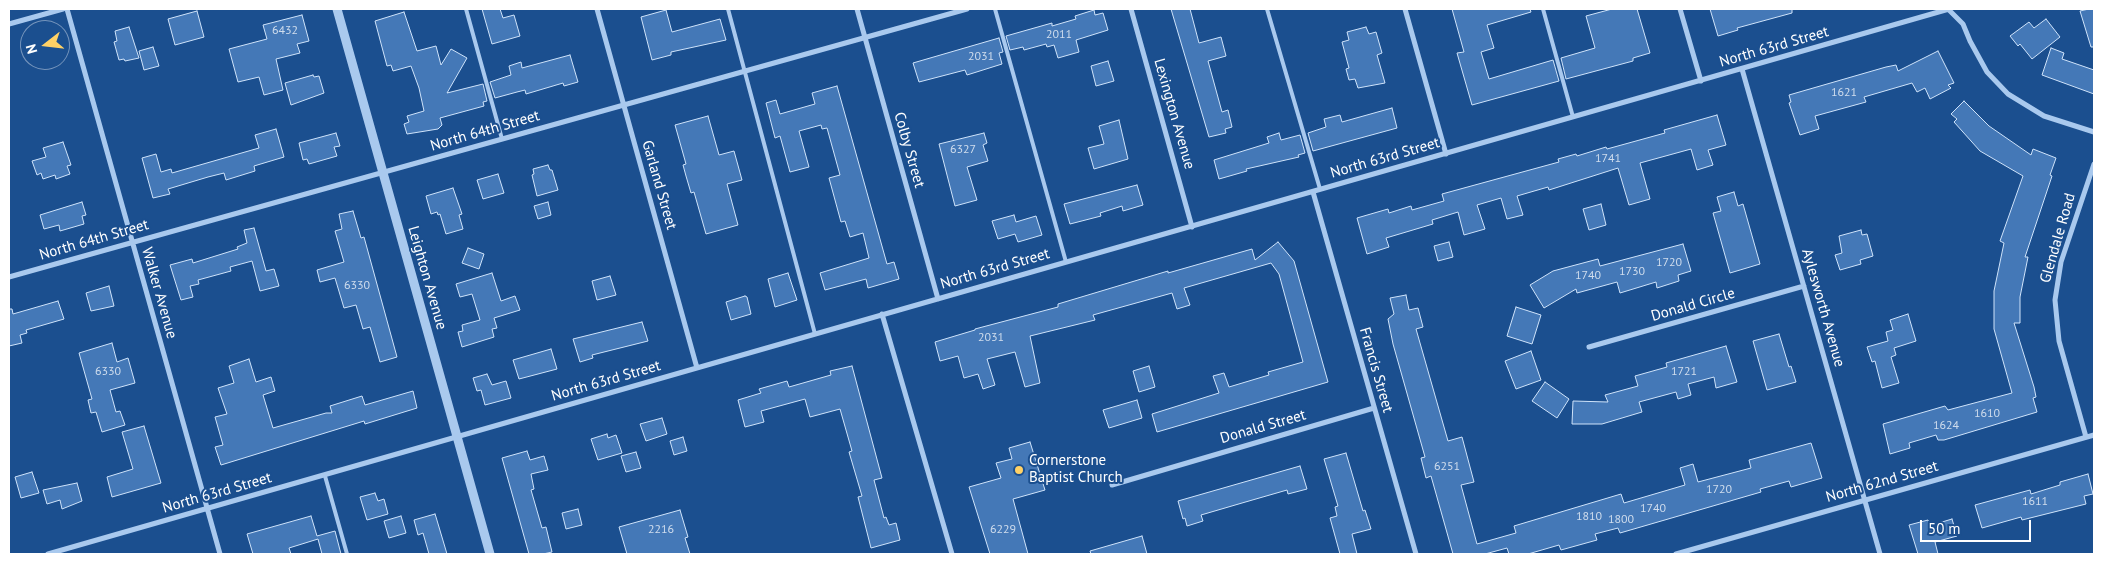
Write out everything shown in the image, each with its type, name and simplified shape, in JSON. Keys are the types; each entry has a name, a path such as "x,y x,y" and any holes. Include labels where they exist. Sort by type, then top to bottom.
{"street":[{"path":"9,24 63,9"},
{"name":"Walker Avenue","path":"68,9 220,554"},
{"name":"Leighton Avenue","path":"337,9 490,554"},
{"name":"Garland Street","path":"597,9 697,368"},
{"name":"Colby Street","path":"857,9 938,299"},
{"name":"North 64th Street","path":"9,278 967,9"},
{"name":"Lexington Avenue","path":"1131,9 1192,227"},
{"path":"1405,9 1446,154"},
{"path":"1680,9 1701,81"},
{"path":"1948,9 1963,24 1987,72 2008,94 2044,116 2094,132"},
{"name":"North 63rd Street","path":"48,554 1948,9"},
{"name":"Aylesworth Avenue","path":"1742,69 1880,554"},
{"name":"Glendale Road","path":"2086,437 2059,341 2055,294 2061,262 2094,164"},
{"name":"Francis Street","path":"1313,192 1416,554"},
{"name":"Donald Circle","path":"1589,347 1804,286"},
{"path":"882,314 952,554"},
{"name":"Donald Street","path":"1112,485 1374,408"},
{"name":"North 62nd Street","path":"1676,554 2094,435"}],"lane":[{"path":"466,9 502,139"},
{"path":"728,9 815,334"},
{"path":"995,9 1066,262"},
{"path":"1267,9 1320,190"},
{"path":"1543,9 1573,117"},
{"path":"325,476 348,554"}],"building":[{"path":"482,9 500,9 503,18 514,15 520,36 492,44"},
{"path":"1171,9 1190,9 1199,43 1221,37 1226,56 1208,61 1222,112 1228,110 1232,127 1225,129 1226,133 1209,137"},
{"path":"1452,9 1530,9 1531,12 1487,25 1494,48 1481,52 1489,79 1553,60 1559,81 1472,105 1457,53 1464,52"},
{"path":"1612,9 1637,9 1650,53 1633,58 1633,61 1566,79 1561,58 1595,48 1586,16"},
{"path":"1710,9 1792,9 1792,13 1737,28 1738,30 1718,36"},
{"path":"2094,9 2094,47 2091,47 2080,11"},
{"path":"666,10 672,32 720,19 726,40 671,52 671,55 652,60 641,17"},
{"path":"1094,10 1095,15 1103,13 1108,30 1076,40 1079,52 1058,58 1054,45 1047,47 1046,44 1024,50 1023,47 1010,50 1006,36 1052,23 1052,26 1076,19 1075,16"},
{"path":"197,11 204,37 175,45 168,19"},
{"path":"404,12 417,51 436,46 441,65 451,49 467,58 447,93 483,84 487,101 483,102 484,106 440,118 442,125 438,129 407,134 404,124 409,122 407,116 424,111 419,88 411,66 393,71 391,65 387,66 375,21"},
{"path":"302,15 309,41 297,44 300,53 276,59 283,90 264,95 259,77 238,82 229,49 267,39 263,25"},
{"path":"2046,19 2060,37 2032,59 2020,44 2018,46 2010,36 2029,22 2034,28"},
{"path":"129,27 139,58 125,61 124,59 119,60 114,42 117,41 115,31"},
{"path":"1366,27 1369,34 1376,32 1382,53 1377,55 1385,83 1358,88 1355,79 1349,80 1346,69 1349,68 1342,42 1349,40 1347,32"},
{"path":"999,38 1003,52 999,53 1002,64 967,75 965,70 919,82 913,63"},
{"path":"153,47 159,66 144,70 139,51"},
{"path":"2051,48 2064,53 2062,59 2094,70 2094,94 2042,75"},
{"path":"1938,51 1954,83 1948,85 1951,88 1930,99 1925,88 1917,92 1912,83 1864,97 1866,102 1815,116 1819,129 1800,135 1789,103 1791,102 1789,95 1886,67 1896,65 1898,71"},
{"path":"570,55 578,82 564,86 563,83 526,94 525,90 495,98 490,82 511,75 509,66 521,62 522,68"},
{"path":"1108,61 1114,81 1096,86 1091,66"},
{"path":"313,75 314,77 319,76 324,93 291,105 285,83"},
{"path":"837,86 887,264 894,262 899,279 868,288 866,279 825,290 820,273 869,258 863,233 850,237 845,221 841,222 829,178 840,175 827,128 822,129 821,125 799,131 809,167 790,172 780,136 775,138 766,103 776,100 780,114 815,104 812,93"},
{"path":"1964,101 1989,126 2031,155 2033,149 2056,158 2050,175 2052,176 2025,257 2028,257 2020,297 2020,323 2014,323 2034,387 2036,397 2033,398 2037,412 1944,440 1938,440 1936,435 1909,443 1910,448 1890,454 1883,424 1945,406 1948,410 2012,393 1994,329 1994,291 2004,243 2000,241 2023,176 1980,151 1954,122 1957,119 1951,114"},
{"path":"1392,108 1397,128 1313,151 1308,133 1326,127 1324,119 1340,115 1342,122"},
{"path":"1717,115 1726,145 1708,150 1713,165 1697,170 1691,149 1640,163 1650,199 1629,205 1618,168 1549,190 1548,187 1517,196 1523,215 1507,219 1501,198 1477,205 1485,229 1464,235 1458,212 1432,220 1433,224 1386,238 1389,247 1367,254 1357,218 1388,209 1389,213 1411,206 1412,210 1444,201 1442,194 1559,162 1558,159 1576,154 1577,156 1606,147 1607,149 1665,133 1664,130"},
{"path":"708,116 719,155 734,151 742,180 727,184 738,225 706,234 694,192 691,193 686,176 683,165 686,164 675,125"},
{"path":"1119,120 1128,159 1094,169 1088,148 1104,144 1099,126"},
{"path":"276,129 284,157 254,166 255,171 226,180 224,173 208,177 168,189 170,194 153,198 142,158 156,154 161,172 171,169 172,173 259,148 255,135"},
{"path":"336,133 340,146 334,147 337,156 309,164 307,159 303,160 299,143"},
{"path":"984,133 987,143 983,145 988,161 967,167 977,200 955,206 939,144"},
{"path":"1279,133 1281,140 1300,135 1305,153 1298,155 1299,157 1246,169 1247,171 1219,179 1214,160 1269,143 1267,137"},
{"path":"63,142 71,165 67,166 70,174 56,179 55,175 43,179 41,173 37,175 32,161 46,157 43,148"},
{"path":"548,165 550,170 552,170 558,190 537,196 532,175 534,174 533,169"},
{"path":"498,174 504,193 483,199 477,180"},
{"path":"1137,185 1143,205 1123,211 1122,206 1100,213 1101,216 1070,224 1064,204"},
{"path":"453,188 462,214 459,215 463,229 446,234 440,214 438,215 437,212 431,214 426,196"},
{"path":"1734,192 1738,206 1743,204 1760,264 1730,273 1713,213 1721,211 1717,197"},
{"path":"82,202 86,215 82,216 84,224 60,231 59,225 44,229 40,215"},
{"path":"548,202 551,215 538,219 534,206"},
{"path":"1601,204 1606,225 1589,230 1583,209"},
{"path":"353,211 361,238 364,237 397,357 380,362 370,327 363,329 356,305 344,308 335,278 320,282 317,270 344,262 335,231 342,229 339,214"},
{"path":"1014,215 1016,222 1036,216 1042,235 1018,242 1015,234 998,239 992,221"},
{"path":"254,228 266,271 274,269 279,286 260,291 252,261 230,267 231,271 198,280 199,284 190,286 193,297 181,300 170,265 192,259 193,263 238,249 237,247 247,243 244,230"},
{"path":"1861,230 1862,235 1867,234 1873,256 1860,260 1861,264 1840,270 1835,255 1842,253 1839,236"},
{"path":"1278,242 1294,261 1328,382 1157,432 1152,414 1219,393 1213,376 1224,373 1229,387 1269,375 1268,372 1303,362 1279,274 1271,263 1184,288 1190,305 1177,309 1172,293 1093,315 1095,320 1030,336 1040,383 1025,387 1015,352 987,359 995,385 983,389 978,374 964,378 958,356 940,361 935,342 975,329 1058,307 1058,304 1168,271 1168,273 1252,249 1255,260"},
{"path":"1449,242 1453,257 1438,261 1434,246"},
{"path":"1683,244 1691,271 1678,275 1679,281 1657,288 1656,282 1620,293 1617,282 1577,293 1576,289 1544,308 1530,285 1553,271 1598,259 1600,266"},
{"path":"468,248 484,254 479,269 462,263"},
{"path":"492,273 501,301 515,296 520,310 494,318 497,328 492,329 494,337 462,347 458,332 463,331 462,325 480,320 472,294 460,297 456,284"},
{"path":"788,273 797,300 775,307 768,279"},
{"path":"610,276 616,295 597,300 592,281"},
{"path":"109,286 114,306 91,311 86,293"},
{"path":"1406,295 1409,310 1418,308 1423,327 1416,329 1448,441 1462,437 1474,482 1461,485 1477,544 1516,533 1514,526 1621,494 1624,503 1685,485 1680,468 1693,464 1698,482 1751,468 1749,460 1811,443 1822,478 1791,487 1789,481 1760,489 1761,492 1620,533 1618,528 1595,534 1597,540 1561,550 1559,545 1528,554 1509,554 1507,548 1485,554 1453,554 1431,476 1426,478 1421,458 1425,457 1393,344 1388,319 1394,314 1390,298"},
{"path":"747,297 751,314 731,320 726,302"},
{"path":"58,301 64,319 26,330 27,333 20,335 22,343 9,346 9,309 12,309 13,314"},
{"path":"1516,307 1541,315 1532,344 1507,336"},
{"path":"1908,314 1916,341 1894,348 1896,355 1891,357 1899,383 1882,388 1875,361 1872,362 1867,347 1888,341 1886,332 1893,330 1890,320"},
{"path":"642,322 648,341 592,355 593,358 580,362 573,339"},
{"path":"1779,334 1789,367 1791,366 1796,382 1767,390 1753,341"},
{"path":"112,343 117,362 128,358 135,383 110,390 116,412 120,411 125,425 102,432 96,412 91,413 88,400 92,399 79,353"},
{"path":"1726,346 1737,382 1716,388 1714,377 1688,384 1691,395 1678,399 1676,392 1639,402 1642,412 1602,424 1572,424 1573,401 1608,402 1605,395 1638,386 1635,376 1667,367 1666,363"},
{"path":"551,349 557,369 519,379 513,360"},
{"path":"1531,351 1541,380 1516,389 1505,361"},
{"path":"249,359 256,382 271,377 275,391 263,395 273,428 332,413 330,406 362,396 365,405 413,391 417,408 365,424 364,421 221,465 215,447 223,445 215,417 227,414 218,388 234,383 229,366"},
{"path":"852,366 882,478 874,480 884,518 886,517 889,525 896,523 900,540 871,548 858,497 862,496 849,452 852,451 840,409 810,417 805,399 761,411 764,422 745,427 738,400 761,393 759,389 787,381 789,387 831,375 830,371"},
{"path":"1149,366 1155,387 1139,392 1133,371"},
{"path":"487,374 492,385 506,381 511,398 485,405 481,390 477,391 473,378"},
{"path":"1545,382 1569,399 1557,418 1532,401"},
{"path":"1137,400 1142,418 1109,428 1103,410"},
{"path":"662,418 667,434 646,441 640,424"},
{"path":"144,426 161,483 112,497 107,477 133,469 122,432"},
{"path":"607,434 608,438 616,435 622,453 598,460 591,439"},
{"path":"683,437 687,451 674,455 670,441"},
{"path":"1030,442 1045,490 1013,499 1028,554 990,554 969,487 1001,478 996,463 1012,459 1009,448"},
{"path":"527,451 530,460 544,456 548,470 531,474 534,489 531,490 542,528 546,527 552,552 543,554 529,554 502,458"},
{"path":"636,452 641,468 626,472 621,456"},
{"path":"1346,453 1363,511 1365,510 1371,529 1352,534 1357,554 1340,554 1330,518 1337,516 1335,507 1338,506 1324,459"},
{"path":"1300,466 1307,489 1288,494 1287,490 1201,515 1203,521 1187,526 1185,518 1183,519 1178,501"},
{"path":"32,472 39,493 21,498 15,477"},
{"path":"2088,474 2093,494 2084,496 2086,504 2022,520 2021,517 1982,528 1975,505 2030,490 2031,494 2060,485 2060,482"},
{"path":"77,483 82,501 62,509 60,500 47,504 43,490"},
{"path":"375,493 378,501 384,499 388,514 367,520 360,497"},
{"path":"578,509 582,525 566,529 562,513"},
{"path":"680,510 688,537 685,538 690,554 627,554 619,527"},
{"path":"435,514 447,554 429,554 423,533 418,535 414,520"},
{"path":"311,516 317,536 335,531 341,554 322,554 318,539 289,548 291,554 253,554 247,534"},
{"path":"401,516 406,533 389,538 384,521"},
{"path":"1952,519 1957,536 1935,542 1938,554 1918,554 1909,525 1928,520 1929,526"},
{"path":"1142,536 1147,554 1091,554 1090,551"}],"place":[{"name":"Cornerstone Baptist Church","path":"1019,470"}]}
